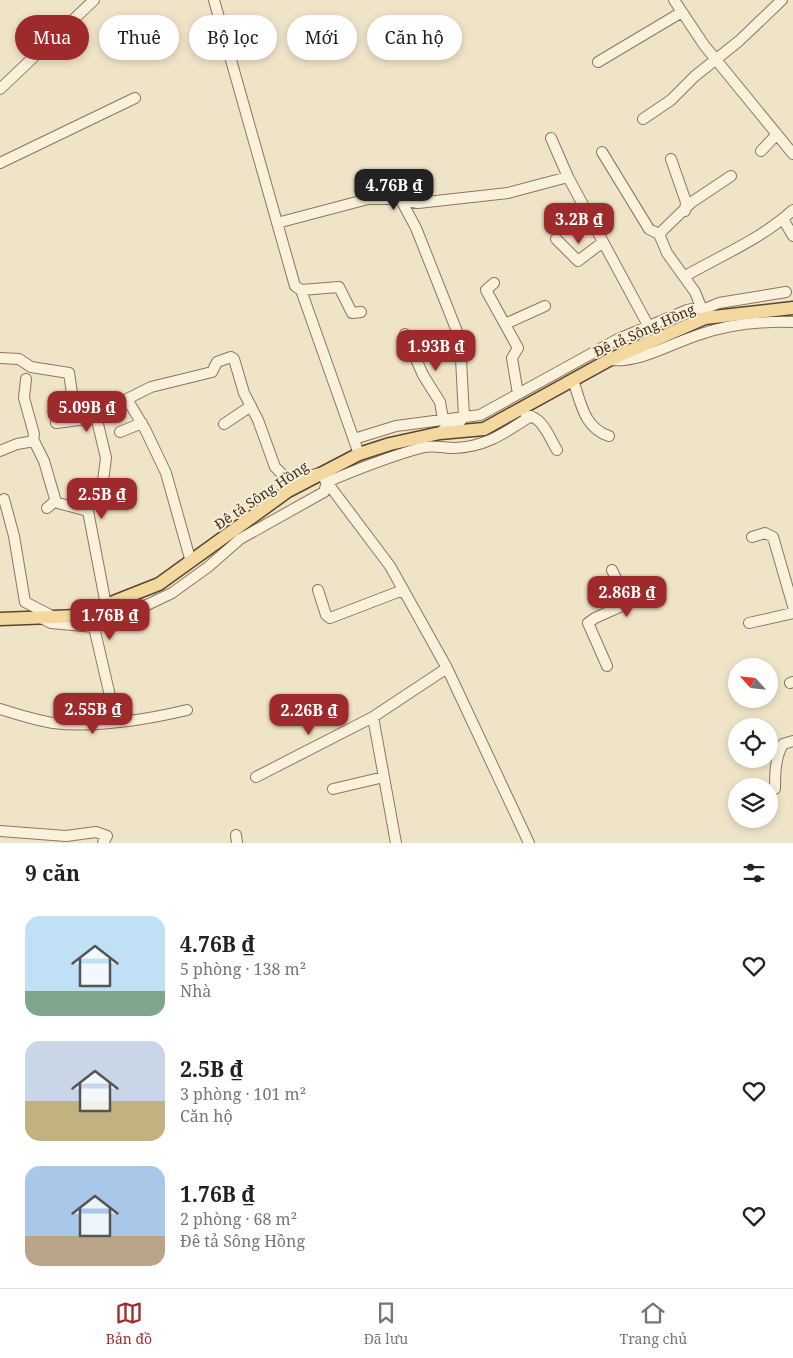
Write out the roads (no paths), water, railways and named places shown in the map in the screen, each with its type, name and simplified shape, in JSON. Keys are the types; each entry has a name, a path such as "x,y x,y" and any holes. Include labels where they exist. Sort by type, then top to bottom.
{"main road":[{"name":"Đê tả Sông Hồng","path":"0,620 78,616 159,584 288,491 324,477 359,454 404,440 440,432 484,429 609,360 703,312 743,314 793,308"}],"street":[{"path":"0,89 94,0"},
{"path":"214,0 295,286 301,290 359,454"},
{"path":"674,0 716,59 793,154"},
{"path":"644,119 665,106 716,59 739,41 782,0"},
{"path":"598,62 682,12"},
{"path":"0,163 135,98"},
{"path":"761,151 777,134"},
{"path":"552,138 568,177 649,327"},
{"path":"602,152 649,229 659,234 666,253 685,276 703,312"},
{"path":"671,159 686,202 685,211"},
{"path":"659,234 685,211 692,202 731,176"},
{"path":"277,223 368,199 418,202 516,192 568,177"},
{"path":"401,200 416,228 460,339 464,416 457,425 440,432"},
{"path":"685,276 740,247 783,219 793,210"},
{"path":"783,219 793,236"},
{"path":"556,239 578,261 602,242"},
{"path":"494,283 486,290 518,348 514,352 512,363 518,394"},
{"path":"301,290 339,287 352,313 361,312"},
{"path":"354,439 396,426 480,415 618,339 687,310 703,312 719,303 786,292"},
{"path":"505,324 545,306"},
{"path":"743,314 763,321"},
{"path":"609,360 622,361 642,356 700,334 742,323 763,321 793,322"},
{"path":"405,334 422,375 440,402 443,419"},
{"path":"191,562 166,473 142,424 127,399 151,387 212,372 217,362 231,357 234,359 274,467 289,481 324,477 390,456 426,447 480,445 505,433 531,416"},
{"path":"0,358 22,360 31,367 69,373 76,420"},
{"path":"26,379 24,398 34,434 33,440 44,461 52,505 88,511"},
{"path":"573,380 589,425 596,432 609,436"},
{"path":"224,424 251,406"},
{"path":"506,418 531,416 541,423 557,450"},
{"path":"56,423 96,419 106,458 102,481 90,490 88,511 106,605"},
{"path":"120,432 142,424"},
{"path":"0,451 33,440"},
{"path":"404,440 426,447"},
{"path":"324,477 390,566 448,668 529,843"},
{"path":"40,618 51,623 94,627 128,614 172,593 208,567 240,539 324,492 324,477"},
{"path":"4,499 14,536 25,602 54,617"},
{"path":"752,537 765,533 773,537 793,606"},
{"path":"607,666 588,623 624,605 626,600 612,570"},
{"path":"318,590 326,615 330,618 403,590"},
{"path":"749,623 793,613"},
{"path":"94,627 110,696 113,722"},
{"path":"256,777 373,717 448,668"},
{"path":"0,709 51,722 113,722 161,716 188,710"},
{"path":"373,717 396,843"},
{"path":"775,778 779,750 783,744 793,741"},
{"path":"332,789 384,777"},
{"path":"0,831 66,836 96,832 106,836 103,843"}]}
